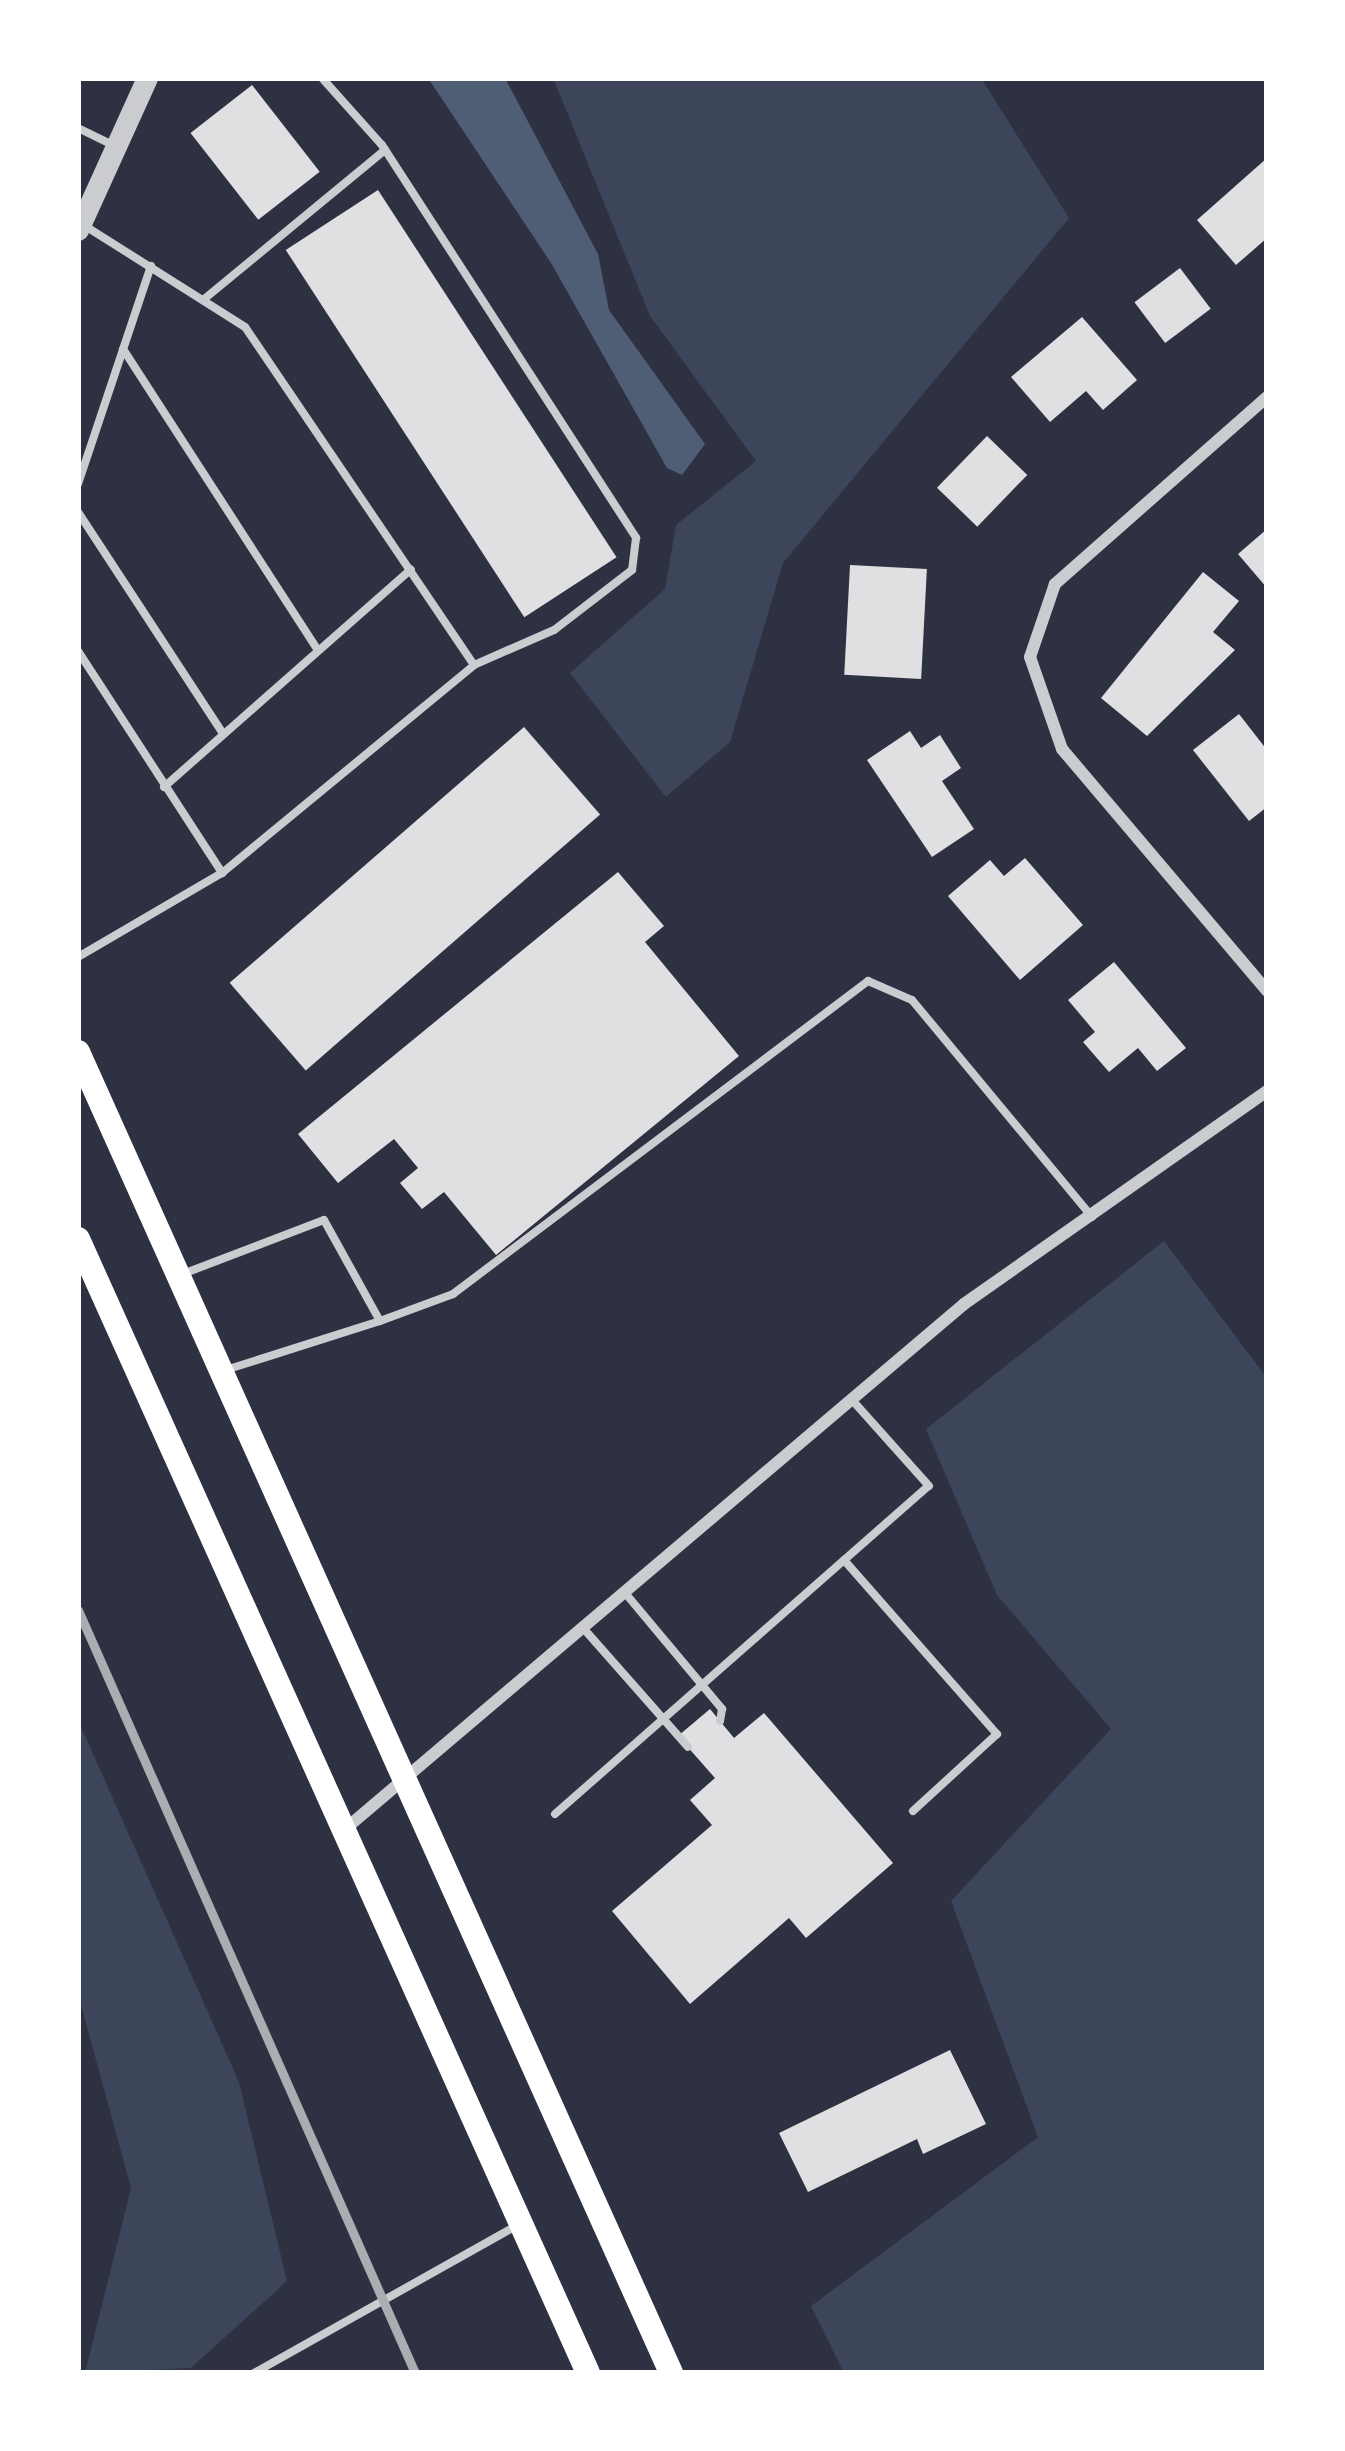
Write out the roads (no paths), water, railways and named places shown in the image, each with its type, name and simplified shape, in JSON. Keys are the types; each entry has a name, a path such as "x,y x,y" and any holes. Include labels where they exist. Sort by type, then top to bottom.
{"main road":[{"path":"78,1052 671,2373"},
{"path":"78,1239 588,2373"}],"street":[{"path":"79,226 147,78"},
{"path":"1267,397 1055,584 1030,657 1062,749 1267,991"},
{"path":"343,1831 1013,1268 1093,1218 1267,1091"}],"lane":[{"path":"78,956 222,873 474,664 554,630 632,570 636,538 385,150 322,78"},
{"path":"78,128 113,145"},
{"path":"203,300 385,150"},
{"path":"79,226 245,327 474,664"},
{"path":"78,484 151,266"},
{"path":"123,349 318,651"},
{"path":"78,512 223,734"},
{"path":"164,787 411,569"},
{"path":"78,651 222,873"},
{"path":"221,1372 453,1294 868,980 912,1000 1093,1218"},
{"path":"178,1276 324,1220 380,1322"},
{"path":"555,1814 929,1486 852,1400"},
{"path":"844,1560 997,1734 913,1811"},
{"path":"626,1594 702,1682 720,1721"},
{"path":"584,1629 657,1721 688,1747"},
{"path":"254,2373 521,2224"}],"railway":[{"path":"78,1610 415,2373"}]}
